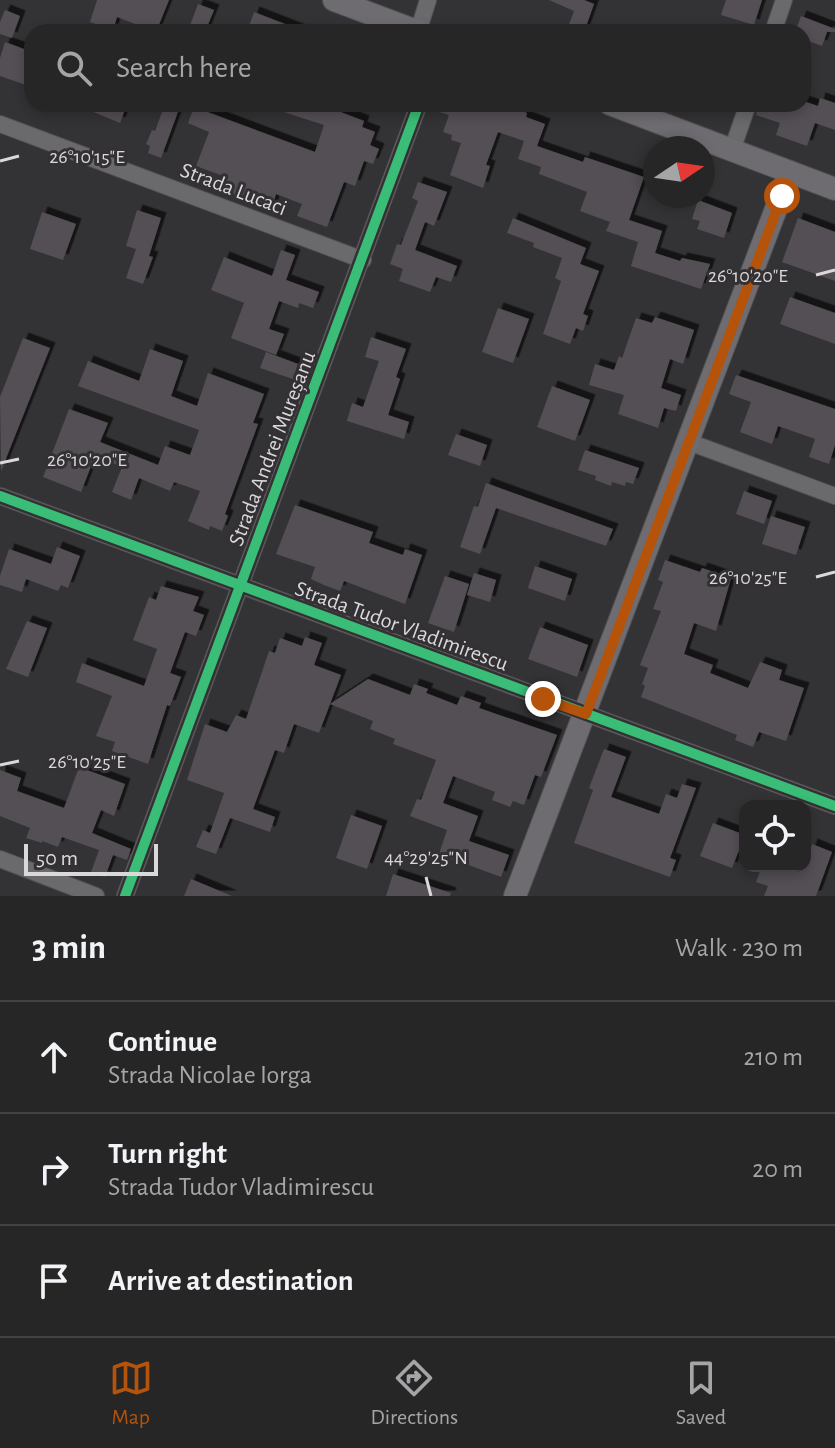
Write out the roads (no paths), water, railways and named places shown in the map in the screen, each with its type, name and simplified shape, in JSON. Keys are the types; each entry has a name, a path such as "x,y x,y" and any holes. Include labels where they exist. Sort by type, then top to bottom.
{"street":[{"path":"334,0 398,24"},
{"path":"421,24 428,0"},
{"path":"776,24 784,0"},
{"name":"Strada Andrei Mureșanu","path":"125,896 416,112"},
{"path":"631,112 835,189"},
{"path":"732,150 745,112"},
{"name":"Strada Lucaci","path":"0,124 363,260"},
{"path":"515,896 790,172"},
{"path":"689,442 835,496"},
{"name":"Strada Tudor Vladimirescu","path":"0,496 835,806"},
{"path":"0,859 96,896"}]}
